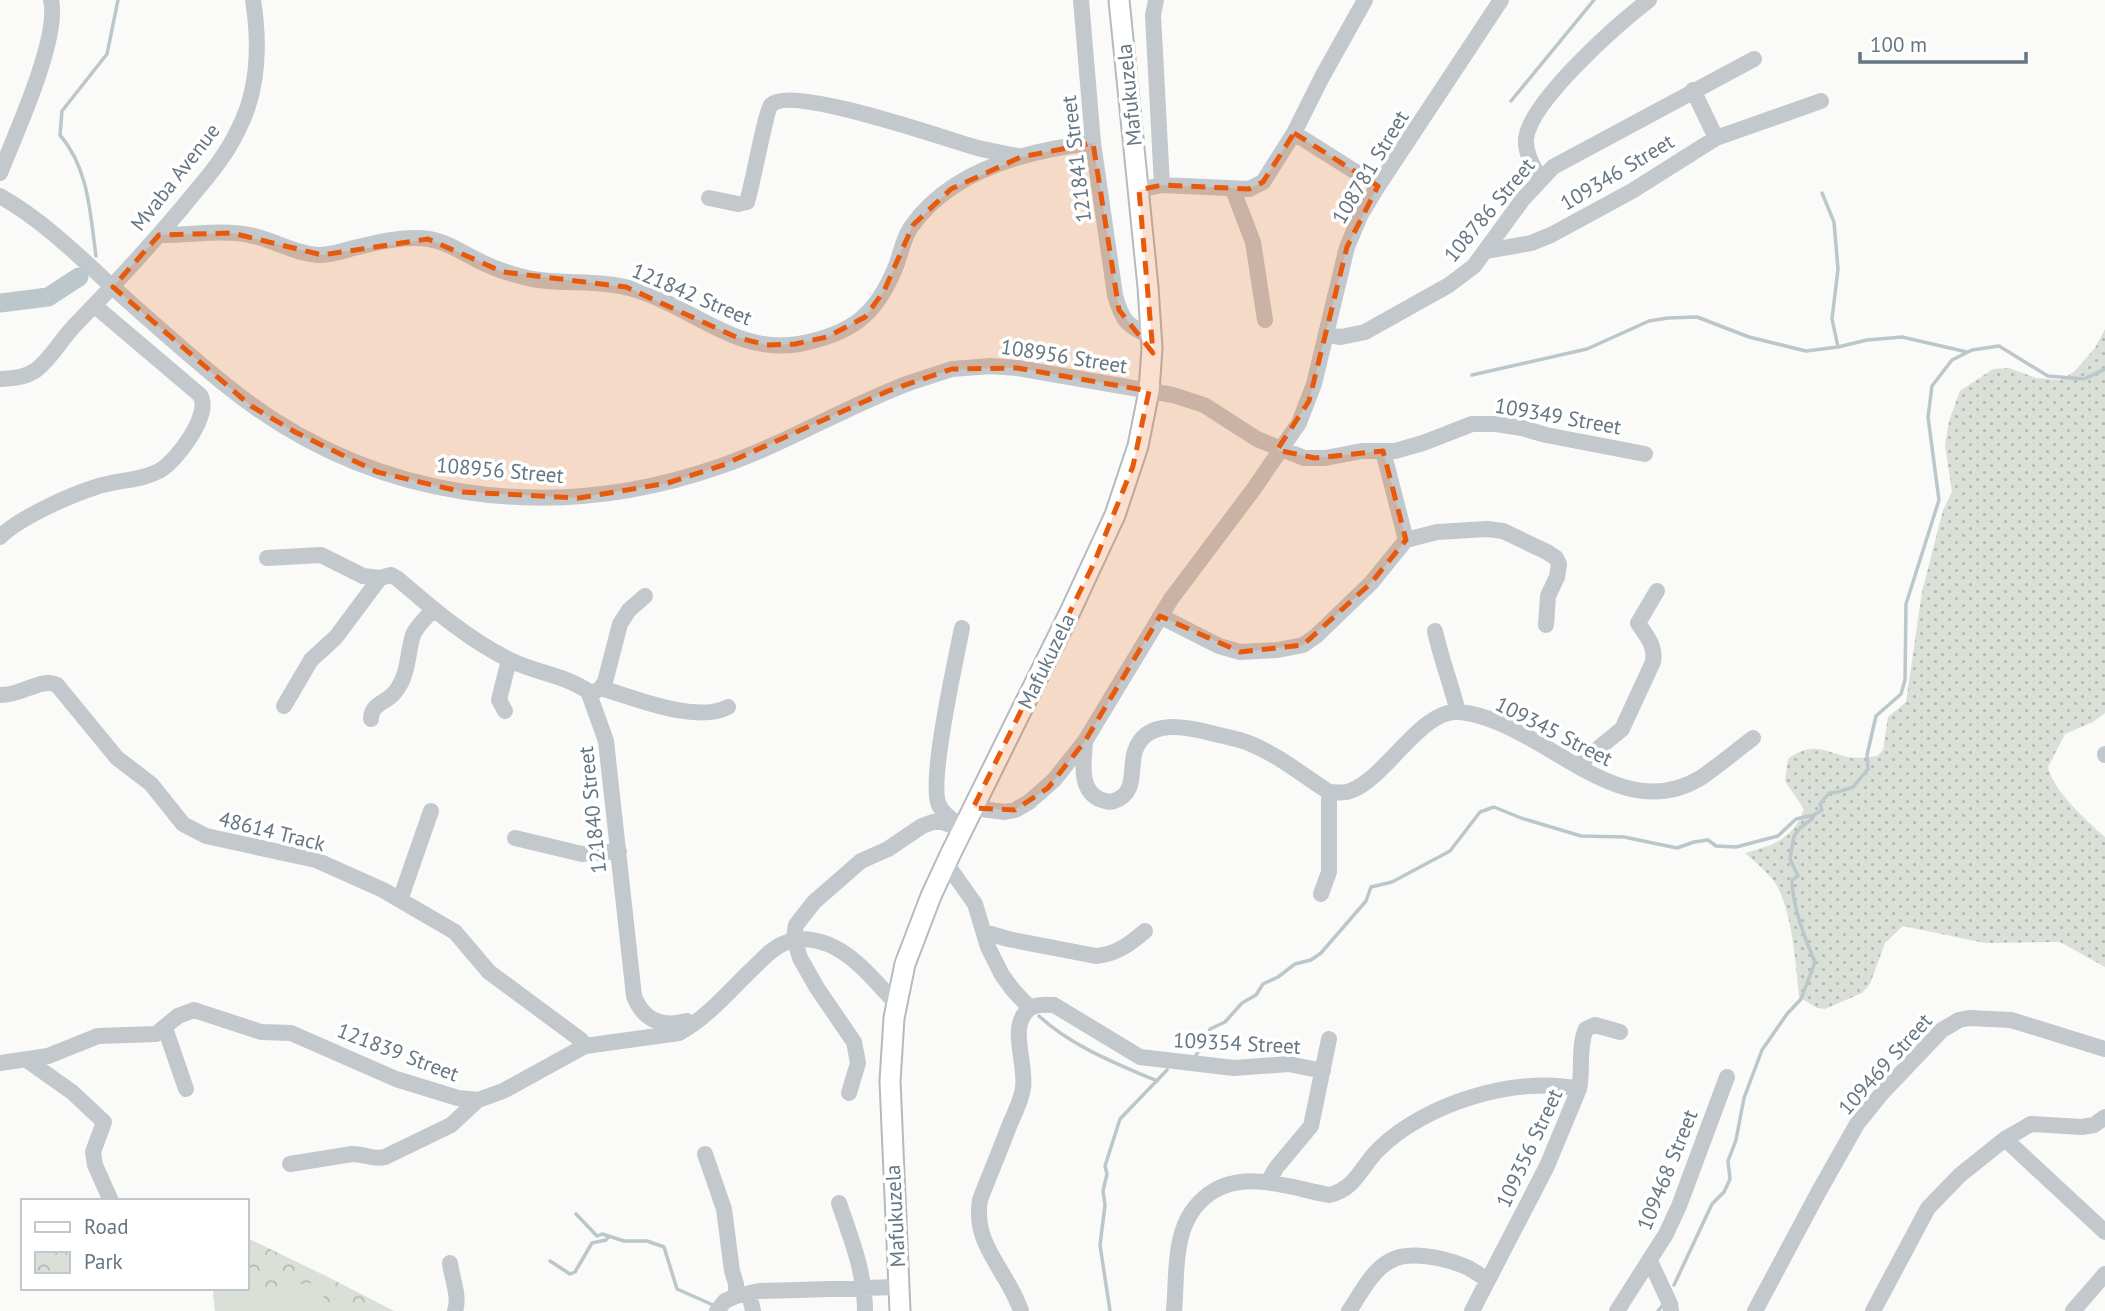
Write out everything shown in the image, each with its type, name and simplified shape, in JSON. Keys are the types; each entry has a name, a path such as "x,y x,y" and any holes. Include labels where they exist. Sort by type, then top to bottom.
{"main road":[{"name":"Mafukuzela","path":"900,1311 890,1081 896,1003 905,964 946,863 1115,515 1138,446 1149,391 1152,337 1119,0"}],"street":[{"path":"0,173 41,64 52,20 51,0"},
{"name":"Mvaba Avenue","path":"0,379 20,377 38,369 159,235 222,159 239,128 255,78 257,24 253,0"},
{"name":"121841 Street","path":"1082,0 1093,144 1119,310 1127,324 1152,337"},
{"path":"1156,0 1153,15 1162,185"},
{"path":"1139,190 1162,185 1249,189 1264,182 1294,133 1365,0"},
{"name":"108781 Street","path":"1280,448 1299,423 1309,401 1346,247 1361,214 1501,0"},
{"path":"1540,180 1526,147 1529,127 1535,114 1584,58 1649,0"},
{"name":"108786 Street","path":"1327,335 1341,337 1365,332 1460,278 1487,251 1540,180 1566,158 1754,59"},
{"path":"1693,90 1716,138"},
{"path":"709,198 738,204 747,202 762,144 767,110 774,102 783,99 825,104 974,147 1021,157"},
{"name":"109346 Street","path":"1487,251 1531,243 1551,235 1632,191 1716,138 1821,101"},
{"path":"1294,133 1378,186"},
{"name":"121842 Street","path":"159,235 240,233 322,255 382,243 428,239 503,272 557,282 596,282 626,287 657,298 736,338 766,345 795,344 827,337 865,317 884,291 908,233 919,217 951,189 969,178 1021,157 1093,144"},
{"path":"1233,190 1253,242 1265,320"},
{"name":"108956 Street","path":"0,196 36,220 242,399 347,460 377,472 463,492 540,499 579,498 667,483 723,465 888,391 952,369 991,366 1017,368 1149,391"},
{"path":"0,537 17,523 77,494 97,486 158,472 172,461 202,416 203,400 193,388 95,306"},
{"name":"109349 Street","path":"1149,391 1204,405 1257,439 1293,455 1315,458 1407,448 1472,424 1496,424 1645,454"},
{"path":"972,808 1015,810 1048,788 1085,741 1160,616 1253,490 1280,448"},
{"path":"1383,451 1406,540"},
{"path":"1160,616 1219,646 1240,652 1278,650 1303,645 1371,583 1406,540 1437,532 1487,529 1503,531 1556,558 1559,564 1557,577 1548,596 1546,625"},
{"path":"267,558 321,555 363,576 380,578 391,575 469,636 509,660 596,691 697,712 719,712 728,707"},
{"path":"284,706 306,668 336,637 380,578"},
{"path":"1578,765 1622,729 1628,719 1653,662 1651,642 1638,622 1657,591"},
{"path":"596,691 605,682 620,624 629,610 645,597"},
{"path":"371,719 371,713 376,706 394,694 398,688 410,660 415,631 433,609"},
{"path":"962,628 944,724 936,794 942,810 962,829"},
{"path":"1085,741 1084,781 1095,797 1105,802 1113,802 1128,792 1132,783 1134,753 1142,740 1158,729 1171,726 1252,744 1329,792 1348,793 1359,787 1429,724 1439,717 1458,712 1435,631"},
{"path":"505,712 499,700 509,660"},
{"name":"48614 Track","path":"0,695 19,694 39,684 51,682 61,688 117,758 151,783 176,817 197,833 316,860 400,900 455,932 489,972 581,1040 585,1046"},
{"name":"121840 Street","path":"596,691 607,741 630,967 637,1004 653,1021 662,1023 676,1024 702,1016"},
{"name":"109345 Street","path":"1458,712 1487,718 1516,730 1614,785 1648,791 1686,785 1753,738"},
{"path":"1321,894 1329,872 1329,792"},
{"path":"400,900 431,811"},
{"path":"849,1093 858,1063 854,1042 800,958 794,932 803,914 861,861 888,849 933,822 942,822 962,829"},
{"path":"515,838 582,854 619,851"},
{"path":"946,863 975,904 988,947 1002,975 1030,1008 1019,1023 1024,1066 1023,1090 980,1200 977,1216 979,1232 1021,1311"},
{"path":"984,932 1096,956 1125,948 1145,931"},
{"path":"795,940 821,942 841,951 896,1003"},
{"name":"121839 Street","path":"0,1063 28,1061 56,1054 98,1036 148,1035 165,1028 178,1016 194,1010 261,1031 292,1033 396,1079 458,1098 478,1101 503,1091 585,1046 635,1037 670,1035 688,1028 780,945 795,940"},
{"name":"109354 Street","path":"1030,1008 1040,1004 1054,1005 1140,1057 1234,1068 1289,1064 1323,1071"},
{"name":"109469 Street","path":"1755,1311 1857,1124 1889,1085 1942,1030 1959,1020 1999,1018 2046,1029 2105,1049"},
{"name":"109356 Street","path":"1472,1311 1547,1166 1579,1090 1586,1029 1595,1025 1620,1031"},
{"path":"165,1028 186,1089"},
{"path":"1269,1182 1276,1168 1311,1126 1329,1039"},
{"path":"28,1061 72,1093 104,1122 93,1152 95,1166 110,1199"},
{"name":"109468 Street","path":"1617,1311 1650,1261 1679,1206 1727,1077"},
{"path":"1174,1311 1179,1245 1190,1214 1201,1200 1218,1186 1238,1181 1269,1182 1329,1195 1356,1180 1385,1143 1445,1105 1536,1085 1563,1086 1579,1090"},
{"path":"290,1164 352,1154 385,1157 451,1125 478,1101"},
{"path":"1873,1311 1928,1208 1959,1175 2005,1139 2031,1124 2082,1127 2094,1125 2105,1117"},
{"path":"2005,1139 2105,1232"},
{"path":"705,1154 724,1209 732,1271 736,1284 753,1311"},
{"path":"839,1203 858,1256 865,1288 865,1311"},
{"path":"1349,1311 1382,1266 1403,1256 1464,1266 1487,1280"},
{"path":"1650,1261 1671,1311"},
{"path":"450,1263 460,1309"},
{"path":"2073,1311 2105,1274"},
{"path":"717,1311 725,1301 743,1294 898,1287"}],"highlighted area":[{"path":"1294,133 1378,186 1347,247 1309,401 1277,450 1315,458 1383,451 1406,540 1371,583 1303,645 1240,652 1160,616 1085,741 1048,788 1015,810 973,808 1094,563 1133,466 1149,391 1017,368 952,369 888,391 723,465 668,483 579,498 463,492 377,472 295,432 251,406 113,287 159,235 232,233 322,255 428,239 503,272 626,287 736,337 766,345 795,344 827,337 865,317 884,291 913,225 951,189 1021,157 1093,143 1119,310 1153,353 1139,190 1162,185 1249,189 1263,182"}],"green space":[{"path":"2105,329 2105,713 2093,722 2065,734 2048,767 2064,796 2105,837 2105,967 2060,942 1985,943 1903,926 1885,943 1870,984 1862,993 1825,1009 1817,1008 1799,997 1789,920 1779,891 1770,876 1745,853 1765,847 1788,834 1804,809 1785,781 1788,759 1811,749 1851,758 1877,756 1883,750 1888,717 1906,702 1922,592 1943,510 1952,492 1945,445 1949,421 1960,391 1993,369 2009,368 2036,378 2060,380 2074,372 2095,348"},
{"path":"248,1238 394,1311 215,1311 213,1290 248,1290"},
{"path":"322,1282 325,1311 215,1311 213,1294"}],"waterway":[{"path":"96,256 83,177 70,148 60,135 62,111 107,54 118,0"},
{"path":"1511,101 1594,0"},
{"path":"1822,193 1834,222 1838,269 1832,319 1838,347"},
{"path":"0,303 48,297 79,277"},
{"path":"1472,375 1587,349 1649,321 1668,318 1697,317 1749,337 1806,351 1902,337 1967,352"},
{"path":"1674,1285 1712,1204 1724,1192 1730,1179 1728,1161 1736,1140 1744,1098 1762,1050 1801,999 1815,962 1794,900 1792,880 1798,876 1790,859 1794,836 1822,810 1820,804 1829,793 1853,787 1868,769 1867,755 1876,716 1901,694 1905,680 1906,604 1939,500 1928,417 1932,386 1952,360 1972,350 1999,346 2048,376 2084,379 2105,369"},
{"path":"1196,1055 1208,1040 1210,1029 1225,1022 1242,1003 1256,995 1263,984 1295,964 1311,960 1321,953 1366,901 1371,887 1392,882 1450,851 1480,812 1494,807 1581,836 1624,837 1677,848 1708,840 1716,846 1736,847 1778,836 1796,819 1814,815"},
{"path":"1039,1016 1080,1045 1157,1081"},
{"path":"1110,1311 1100,1245 1105,1205 1103,1191 1107,1174 1105,1166 1120,1119 1167,1070"},
{"path":"576,1214 597,1236 602,1234 624,1241 647,1241 664,1247 677,1289 713,1305"},
{"path":"550,1261 570,1274 575,1272 592,1243 606,1240 609,1236"},
{"path":"1658,1311 1664,1304"}]}
